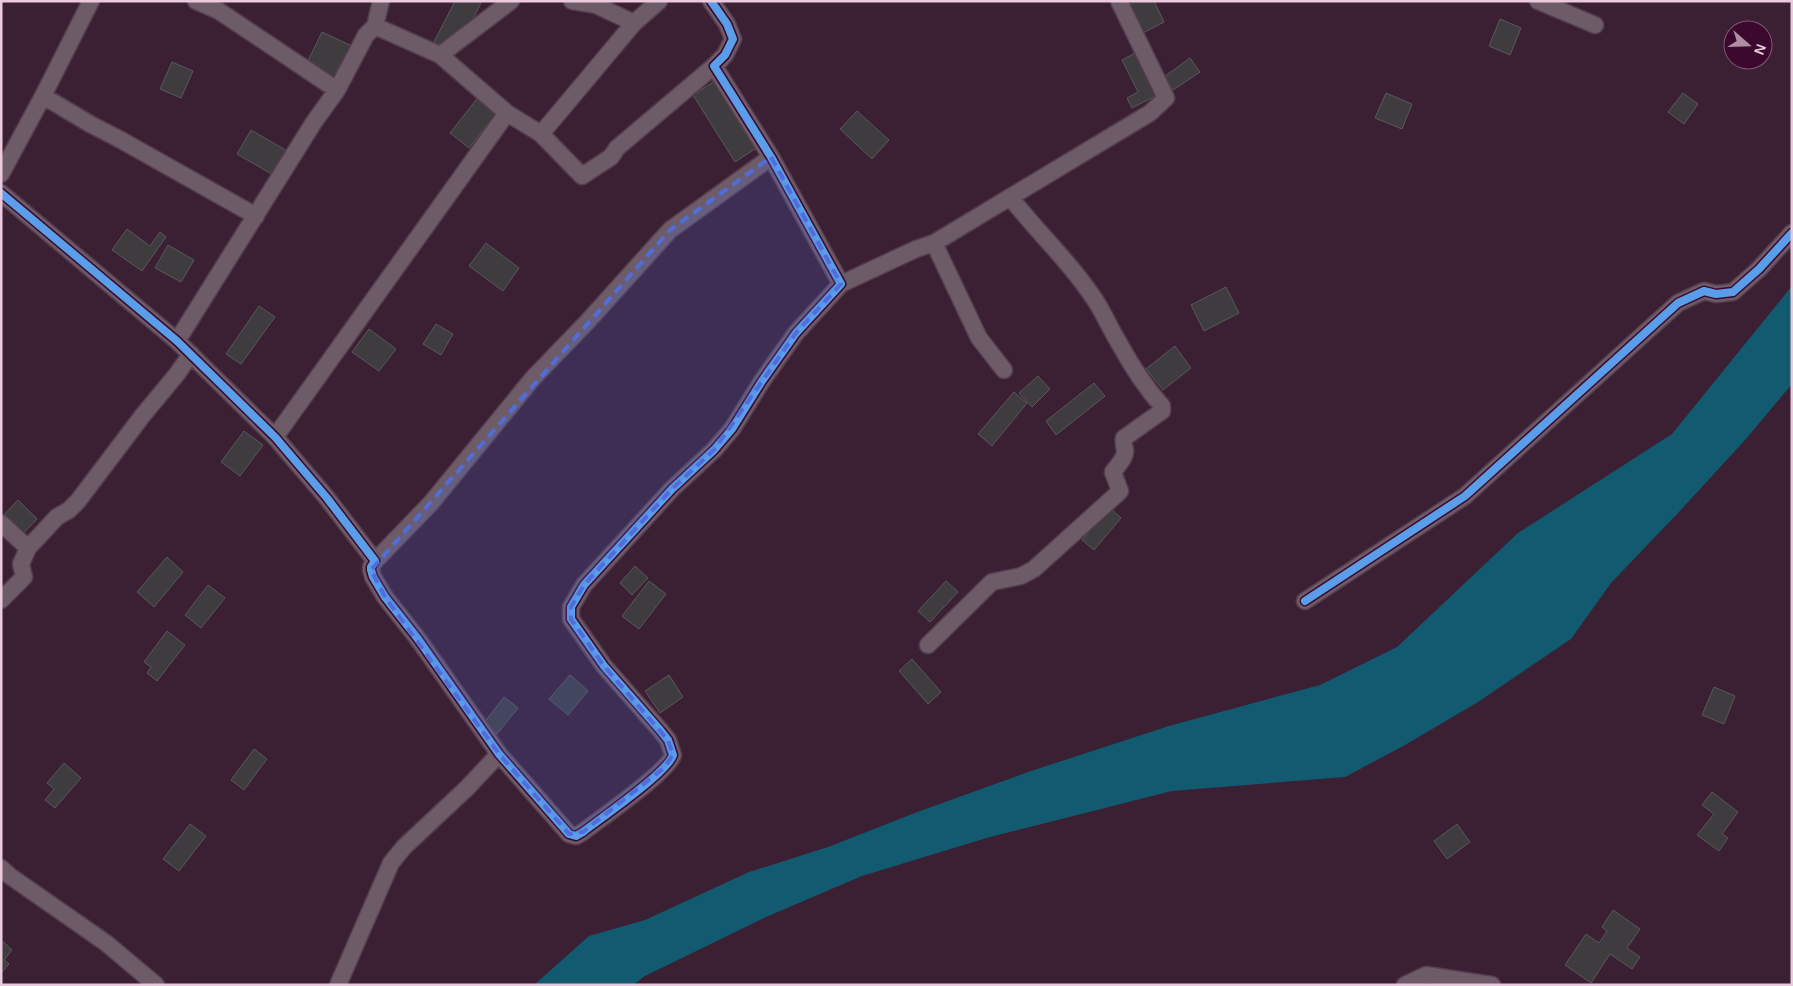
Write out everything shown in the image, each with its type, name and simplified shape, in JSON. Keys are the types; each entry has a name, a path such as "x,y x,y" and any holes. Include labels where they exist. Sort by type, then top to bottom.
{"street":[{"path":"1,174 91,1"},
{"path":"196,1 219,12 337,90"},
{"path":"177,341 314,122 337,90 366,35 375,26 381,1"},
{"path":"440,55 511,1"},
{"path":"572,1 596,5 634,23"},
{"path":"541,134 634,23 659,1"},
{"path":"375,26 440,55 507,113 541,134 582,176 611,157 617,148 725,56 733,39 727,24 711,1"},
{"path":"771,157 670,230 588,321 533,378 431,503 372,564 370,570 372,577 385,597 424,647 499,754 569,834 576,836 583,832 649,781 672,759 672,750 668,740 604,666 571,619 571,606 584,585 672,489 714,450 732,429 762,381 796,333 841,284 916,249 934,243 1150,113 1166,98 1119,1"},
{"path":"1538,1 1595,25"},
{"path":"714,66 771,157 841,284"},
{"path":"43,96 256,216"},
{"path":"275,437 507,113"},
{"path":"1,193 191,354 275,437 328,498 375,561"},
{"path":"928,645 992,582 1022,576 1034,569 1120,491 1115,482 1113,472 1124,457 1124,438 1162,410 1162,406 1152,396 1120,345 1098,304 1076,273 1033,227 1010,197"},
{"path":"1305,601 1465,496 1678,303 1704,291 1716,294 1733,292 1760,269 1792,233"},
{"path":"934,243 979,338 1004,370"},
{"path":"1,600 24,576 22,564 28,548 57,517 69,510 78,500 191,354"},
{"path":"1,522 28,548"},
{"path":"338,985 390,863 499,754"},
{"path":"1,868 106,943 156,985"},
{"path":"1405,985 1426,975 1492,985"}],"highlighted area":[{"path":"771,157 841,284 796,333 714,450 672,489 584,585 571,607 571,619 604,666 668,740 673,755 664,768 583,832 569,834 499,754 385,597 371,570 670,230"}],"water":[{"path":"1792,286 1792,384 1746,439 1611,583 1571,639 1478,702 1405,745 1345,777 1172,791 990,837 862,876 766,917 645,976 633,985 534,985 589,936 645,920 749,872 828,847 1031,771 1169,726 1320,685 1397,647 1518,533 1672,434"}],"building":[{"path":"455,1 482,1 453,59 431,48"},
{"path":"1136,1 1154,1 1164,22 1143,33 1129,5"},
{"path":"1500,19 1521,28 1510,55 1489,46"},
{"path":"322,32 352,46 334,82 304,69"},
{"path":"1144,48 1165,91 1132,108 1127,98 1138,92 1122,60"},
{"path":"1190,58 1200,72 1173,90 1164,77"},
{"path":"172,62 193,71 181,98 160,89"},
{"path":"718,79 761,145 735,162 693,95"},
{"path":"487,86 506,101 469,148 450,133"},
{"path":"1386,93 1412,104 1402,129 1375,118"},
{"path":"1683,93 1698,104 1684,124 1668,112"},
{"path":"857,111 889,140 872,159 840,129"},
{"path":"251,130 289,152 275,176 237,154"},
{"path":"127,229 150,246 160,232 166,237 142,271 112,250"},
{"path":"486,243 519,268 503,291 469,266"},
{"path":"168,245 194,260 181,282 155,268"},
{"path":"1226,287 1239,313 1204,331 1191,305"},
{"path":"259,306 275,317 241,364 226,354"},
{"path":"436,324 453,334 441,355 423,344"},
{"path":"369,329 396,349 379,371 352,352"},
{"path":"1175,346 1191,368 1163,390 1146,369"},
{"path":"1038,376 1050,389 1032,407 1019,393"},
{"path":"1094,383 1105,396 1056,435 1046,421"},
{"path":"1014,392 1027,403 992,446 978,434"},
{"path":"244,431 263,445 240,476 221,462"},
{"path":"18,500 37,519 20,537 1,518"},
{"path":"1109,507 1121,518 1094,550 1082,540"},
{"path":"167,557 183,572 154,607 137,592"},
{"path":"635,566 648,578 632,595 620,583"},
{"path":"649,581 666,594 639,629 622,616"},
{"path":"946,581 958,592 930,622 918,611"},
{"path":"208,585 225,598 201,628 185,615"},
{"path":"167,631 185,645 157,681 147,673 151,667 144,662"},
{"path":"912,659 941,692 928,704 899,671"},
{"path":"570,675 588,691 568,715 549,699"},
{"path":"669,675 683,697 660,713 645,691"},
{"path":"1714,687 1735,696 1724,724 1702,715"},
{"path":"504,697 518,708 497,734 484,723"},
{"path":"254,749 267,759 244,790 231,780"},
{"path":"64,763 81,778 55,808 45,800 54,789 47,783"},
{"path":"1712,792 1738,812 1722,834 1728,838 1719,851 1697,835 1714,814 1702,805"},
{"path":"190,824 206,836 179,871 163,859"},
{"path":"1457,824 1470,842 1447,859 1434,841"},
{"path":"1613,910 1640,929 1627,948 1640,957 1632,969 1610,954 1591,983 1565,965 1586,934 1599,943 1607,931 1602,927"},
{"path":"1,940 12,950 4,960 9,964 1,973"}],"cycle path":[{"path":"1,193 177,341 275,437 327,498 375,561 371,570 385,597 418,639 499,754 569,834 576,836 647,783 668,763 673,755 668,740 604,666 571,619 571,607 584,585 672,489 714,450 732,429 762,381 796,333 841,284 771,157 714,66 725,55 733,39 727,24 711,1"},
{"path":"1305,601 1465,496 1678,303 1704,291 1716,294 1733,292 1759,269 1792,233"}]}
